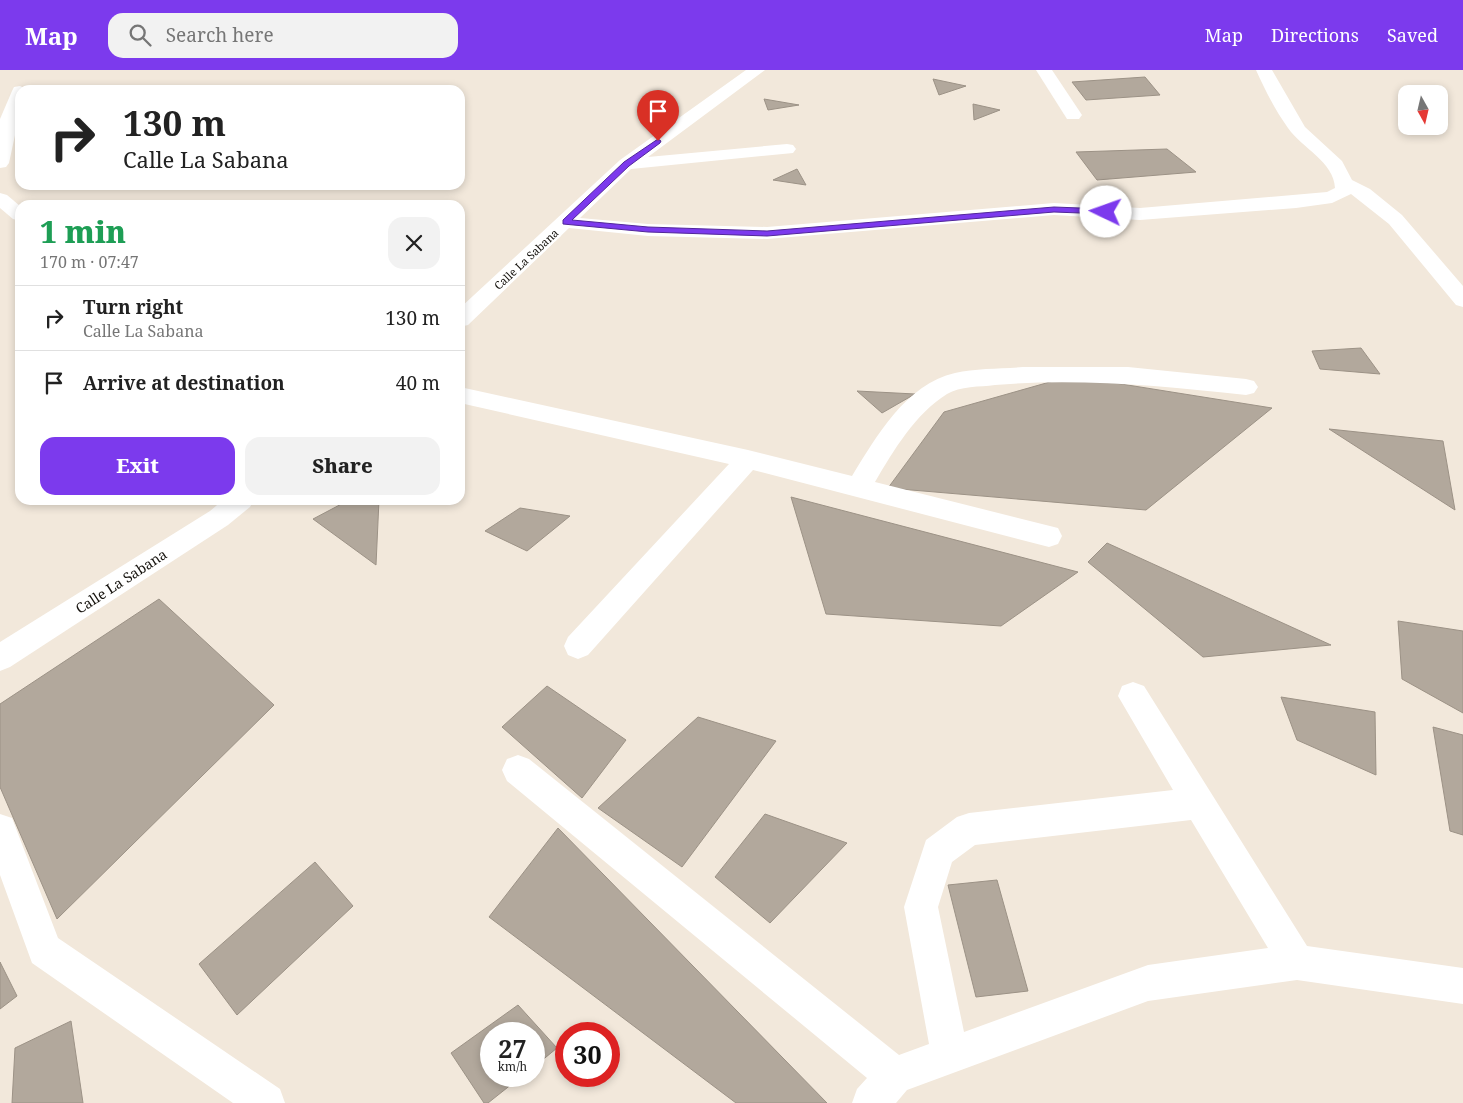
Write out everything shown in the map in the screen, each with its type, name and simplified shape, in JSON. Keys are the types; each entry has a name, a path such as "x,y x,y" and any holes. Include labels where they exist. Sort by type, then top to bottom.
{"street":[{"name":"Calle La Sabana","path":"465,315 626,164 757,70"},
{"path":"1044,70 1073,115"},
{"path":"566,222 648,230 767,233 1054,209 1140,214 1296,202 1344,192 1346,183 1343,175 1300,132 1277,97 1264,70"},
{"path":"0,163 8,120 15,103"},
{"path":"626,164 787,149"},
{"path":"1346,183 1364,192 1386,209 1463,300"},
{"path":"0,199 15,211"},
{"path":"858,487 888,439 919,404 939,388 956,381 1023,376 1128,375 1246,387"},
{"path":"465,397 748,459 1049,536"},
{"path":"578,646 748,459"},
{"name":"Calle La Sabana","path":"0,658 219,518 235,505"},
{"path":"1133,696 1297,962"},
{"path":"518,770 894,1076"},
{"path":"950,1056 921,907 938,852 969,829 1198,803"},
{"path":"0,830 45,950 266,1103"},
{"path":"871,1103 894,1076 1148,983 1297,962 1463,986"}],"building":[{"path":"1145,77 1160,95 1086,100 1072,82"},
{"path":"933,79 966,86 939,95"},
{"path":"764,99 799,105 768,110"},
{"path":"973,104 1000,110 974,120"},
{"path":"1167,149 1196,172 1097,180 1076,152"},
{"path":"797,169 806,185 773,180"},
{"path":"1361,348 1380,374 1320,369 1312,351"},
{"path":"1071,376 1272,408 1146,510 888,488 944,412"},
{"path":"857,391 915,394 882,413"},
{"path":"1329,429 1443,441 1455,510"},
{"path":"791,497 1078,572 1001,626 826,614"},
{"path":"340,505 379,505 376,565 313,519"},
{"path":"520,508 570,516 527,551 485,531"},
{"path":"1107,543 1331,645 1203,657 1088,562"},
{"path":"159,599 274,705 57,919 0,787 0,704"},
{"path":"1398,621 1463,631 1463,713 1402,679"},
{"path":"547,686 626,740 582,798 502,727"},
{"path":"1281,697 1375,712 1376,775 1297,740"},
{"path":"698,717 776,741 682,867 598,808"},
{"path":"1433,727 1463,735 1463,835 1450,831"},
{"path":"765,814 847,843 770,923 715,877"},
{"path":"558,828 827,1103 736,1103 489,917"},
{"path":"315,862 353,906 237,1015 199,964"},
{"path":"997,880 1028,991 976,997 948,885"},
{"path":"0,962 17,996 0,1009"},
{"path":"518,1005 533,1022 494,1022"},
{"path":"71,1021 83,1103 12,1103 15,1048"},
{"path":"480,1032 480,1087 508,1087 488,1103 484,1103 451,1053"},
{"path":"545,1035 555,1046 555,1050 545,1058"}],"route":[{"path":"658,141 626,164 566,222 648,230 767,233 1054,209 1106,212"}]}
